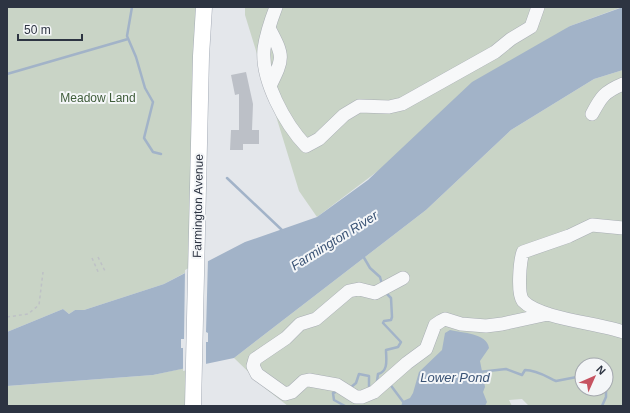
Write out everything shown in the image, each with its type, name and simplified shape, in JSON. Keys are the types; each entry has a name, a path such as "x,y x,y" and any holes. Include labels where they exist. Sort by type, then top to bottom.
{"main road":[{"name":"Farmington Avenue","path":"193,400 201,56 204,7"}],"lane":[{"path":"276,7 264,49 266,76 280,108 306,146 319,139 344,115 359,106 389,107 402,104 495,52 511,39 531,27 538,7"},
{"path":"592,114 602,95 623,84"},
{"path":"623,229 588,224 549,245 523,252 521,259 520,292 522,300 528,305 548,314 623,332"},
{"path":"403,278 375,293 359,289 349,291 316,319 300,324 286,338 255,360 253,366 257,374 285,394 292,392 304,381 309,380 337,385 356,397 362,397 374,392 407,363 426,349 435,325 445,319 461,324 486,326 548,314"}],"path":[{"path":"98,256 105,271"},
{"path":"92,258 99,274"},
{"path":"7,317 28,314 39,305 43,272"}],"green space":[{"name":"Meadow Land","path":"7,7 204,7 196,267 164,284 84,310 75,310 69,314 63,309 7,332"},
{"path":"245,7 622,7 570,26 317,217 299,191 245,15"},
{"path":"623,70 623,406 529,406 522,399 509,400 512,406 288,406 266,389 234,358 426,210 511,130 594,79"},
{"path":"194,366 193,406 7,406 7,386 153,375"}],"water":[{"name":"Farmington River","path":"623,7 623,70 594,79 511,130 426,210 234,358 153,375 7,386 7,332 63,309 69,314 75,310 84,310 164,284 245,242 317,217 368,180 472,82 570,26"},
{"name":"Lower Pond","path":"450,330 473,334 484,339 487,343 489,348 480,361 485,387 483,392 487,402 485,406 401,406 403,401 410,398 413,393 419,372 442,350 445,333"}],"pier":[{"path":"208,258 206,332 208,333 208,342 206,342 206,366 183,371 183,348 181,348 181,339 184,339 185,270"}],"building":[{"path":"246,72 253,104 252,130 259,130 259,144 243,144 243,150 230,150 231,130 239,130 239,94 235,95 231,75"}],"waterway":[{"path":"132,7 127,36 136,57 145,88 153,102 144,138 153,152 161,154"},
{"path":"7,74 128,39"},
{"path":"227,178 283,231"},
{"path":"363,256 370,268 380,277 382,284"},
{"path":"377,381 378,374 382,372 385,367 386,350 398,347 401,342 383,323 384,321 391,320 392,317 391,298 385,292"},
{"path":"479,372 506,369 522,375 525,370 529,370 542,374 556,381 574,378"},
{"path":"350,388 356,383 359,374 369,376 369,387 371,388"},
{"path":"389,383 404,403"},
{"path":"338,391 333,393 334,400 345,406"},
{"path":"602,406 606,397"}]}
